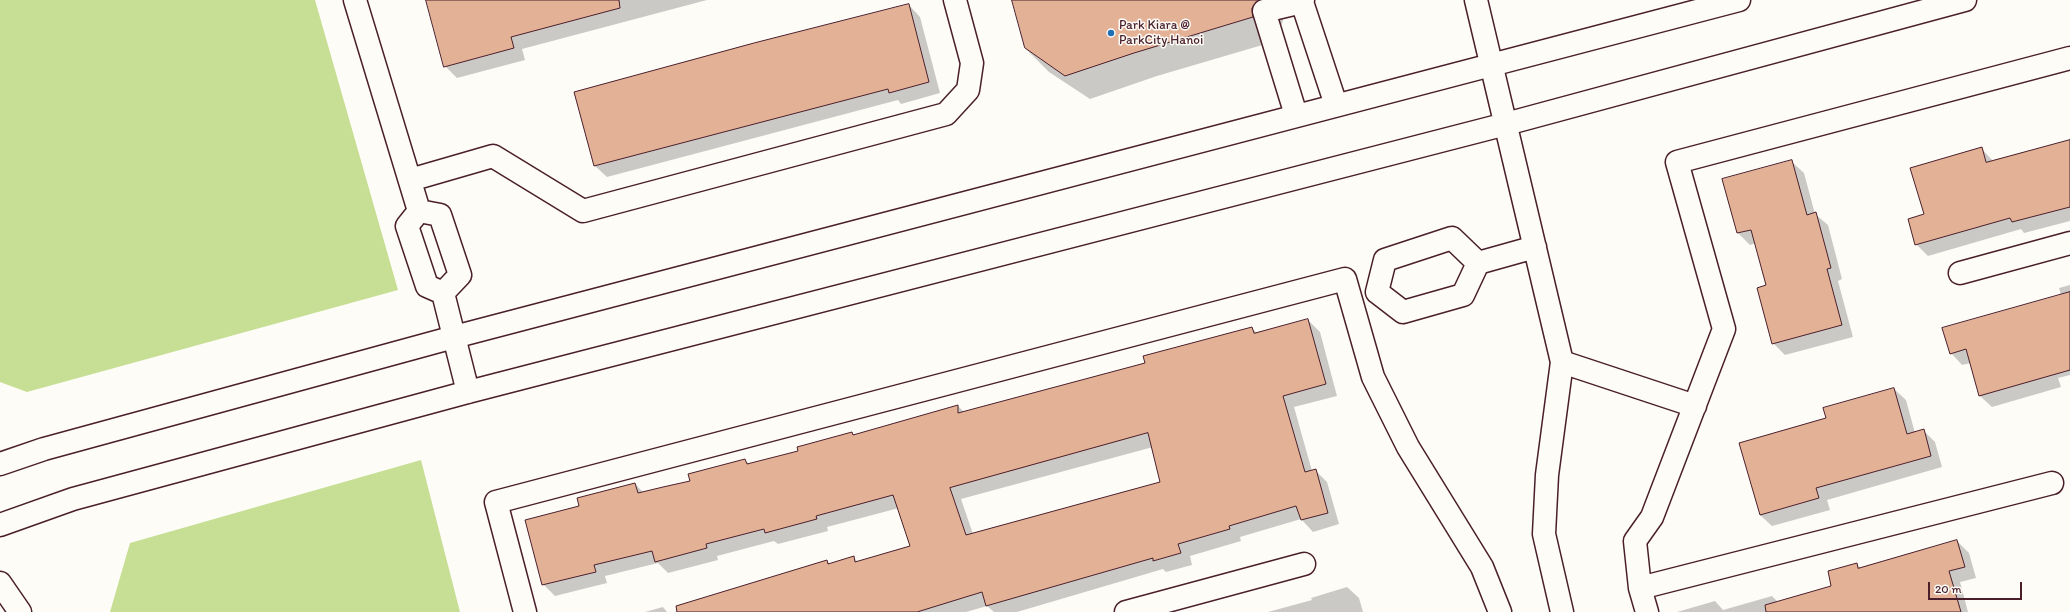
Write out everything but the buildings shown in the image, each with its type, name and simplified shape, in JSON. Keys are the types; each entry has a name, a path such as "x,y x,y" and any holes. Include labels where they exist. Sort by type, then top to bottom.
{"street":[{"path":"355,0 419,211"},
{"path":"410,180 493,156 583,211 946,114 968,90 972,63 955,0"},
{"path":"1476,0 1562,362 1547,474 1544,534 1562,612"},
{"path":"0,464 44,449 454,337 1739,0"},
{"path":"0,525 73,499 468,392 1506,124 1965,0"},
{"path":"1296,116 1264,12 1303,1 1336,105"},
{"path":"1647,612 1640,588 1635,541 1652,517 1724,329 1677,162 2070,58"},
{"path":"419,211 440,215 460,275 443,293"},
{"path":"419,211 407,226 427,286 443,293"},
{"path":"1377,292 1385,260 1452,238 1478,263"},
{"path":"1960,273 2070,243"},
{"path":"1377,292 1403,312 1463,295 1478,263 1534,246"},
{"path":"525,612 496,502 1345,279 1373,377 1408,447 1482,567 1500,612"},
{"path":"1351,300 1377,292"},
{"path":"443,293 468,392"},
{"path":"1562,362 1695,406"},
{"path":"1640,588 2052,484"},
{"path":"1126,612 1304,564"},
{"path":"0,583 20,612"}],"green space":[{"path":"0,0 315,0 398,290 27,392 0,382"},
{"path":"421,460 460,612 110,612 130,543"}],"place":[{"name":"Park Kiara @ ParkCity Hanoi","path":"1111,33"}]}
